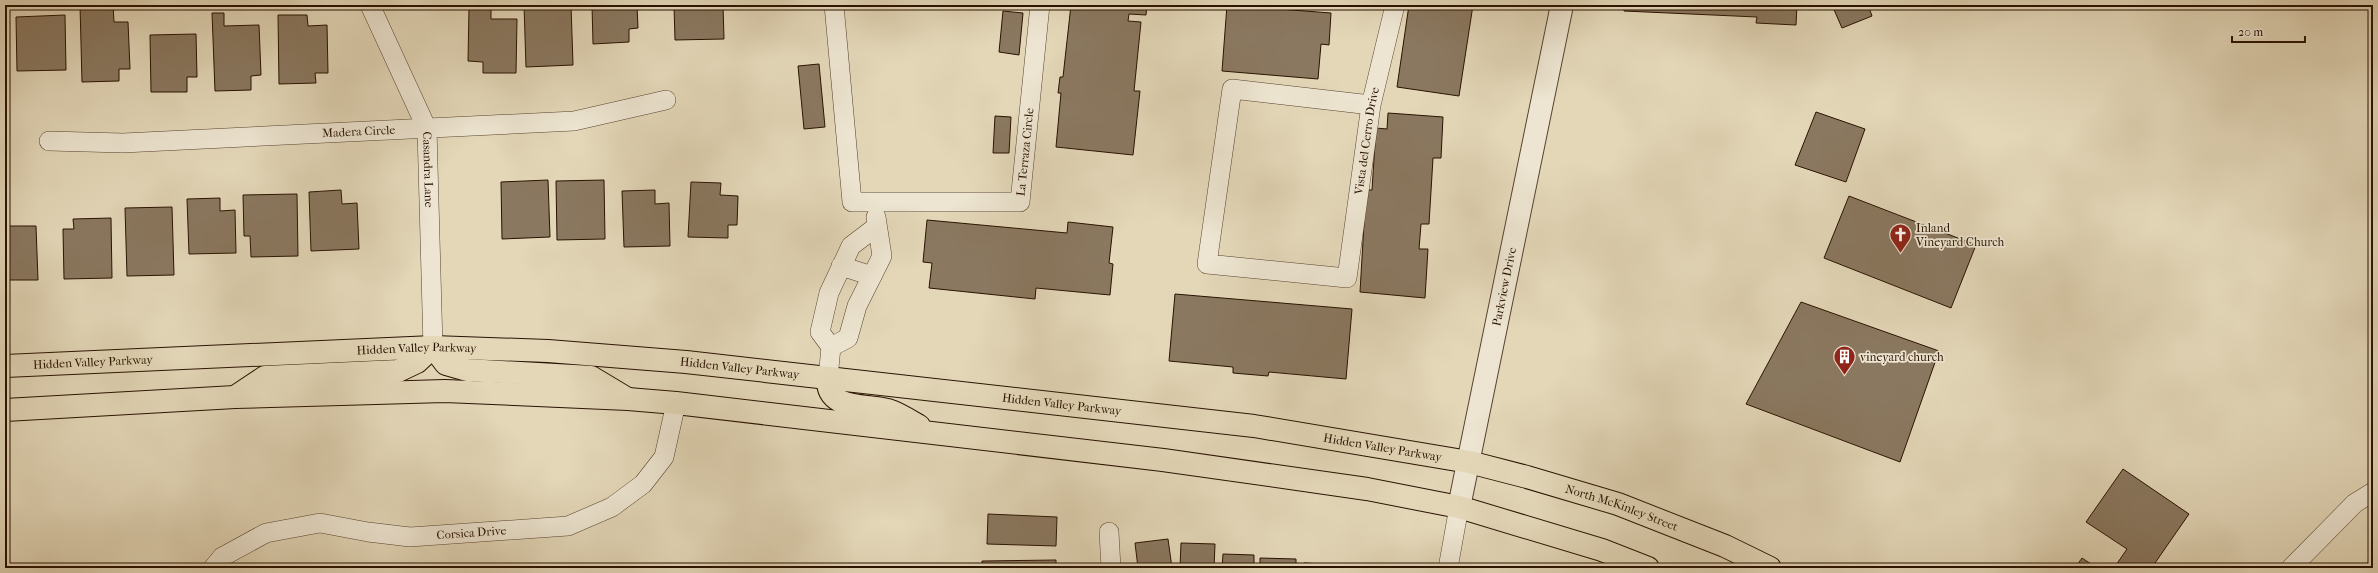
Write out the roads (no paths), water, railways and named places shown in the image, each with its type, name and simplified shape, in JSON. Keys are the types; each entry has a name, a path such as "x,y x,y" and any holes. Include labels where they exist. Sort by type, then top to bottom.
{"main road":[{"name":"Hidden Valley Parkway","path":"5,366 433,346 548,351 686,362 1254,426 1468,462"},
{"path":"235,397 265,377 398,371 417,362 433,346 446,364 466,370 591,377 628,399"},
{"path":"828,378 828,386 832,396 844,403 889,410 930,432"},
{"path":"5,410 235,397 445,390 628,399 676,403 930,432 1303,479 1459,507 1602,550 1648,568"},
{"name":"North McKinley Street","path":"1468,462 1527,477 1618,504 1725,546 1770,568"}],"street":[{"name":"Casandra Lane","path":"370,5 427,129 433,346"},
{"name":"La Terraza Circle","path":"834,5 852,202 1020,202 1040,5"},
{"name":"Vista del Cerro Drive","path":"1371,105 1232,89 1207,264 1347,278 1371,105 1395,5"},
{"name":"Parkview Drive","path":"1448,568 1468,462 1562,5"},
{"name":"Madera Circle","path":"49,141 124,143 574,121 666,100"},
{"path":"832,347 848,338 857,306 882,256 876,227 875,202"},
{"path":"828,378 832,347 820,332 829,293 851,246 876,227"},
{"path":"841,266 872,276"},
{"name":"Corsica Drive","path":"213,568 222,557 266,533 320,523 368,532 410,537 568,526 612,507 644,484 664,457 676,403"},
{"path":"2292,568 2355,503 2373,492"},
{"path":"1109,532 1111,568"}],"place":[{"name":"Inland Vineyard Church","path":"1900,254"},
{"name":"vineyard church","path":"1845,376"}]}
